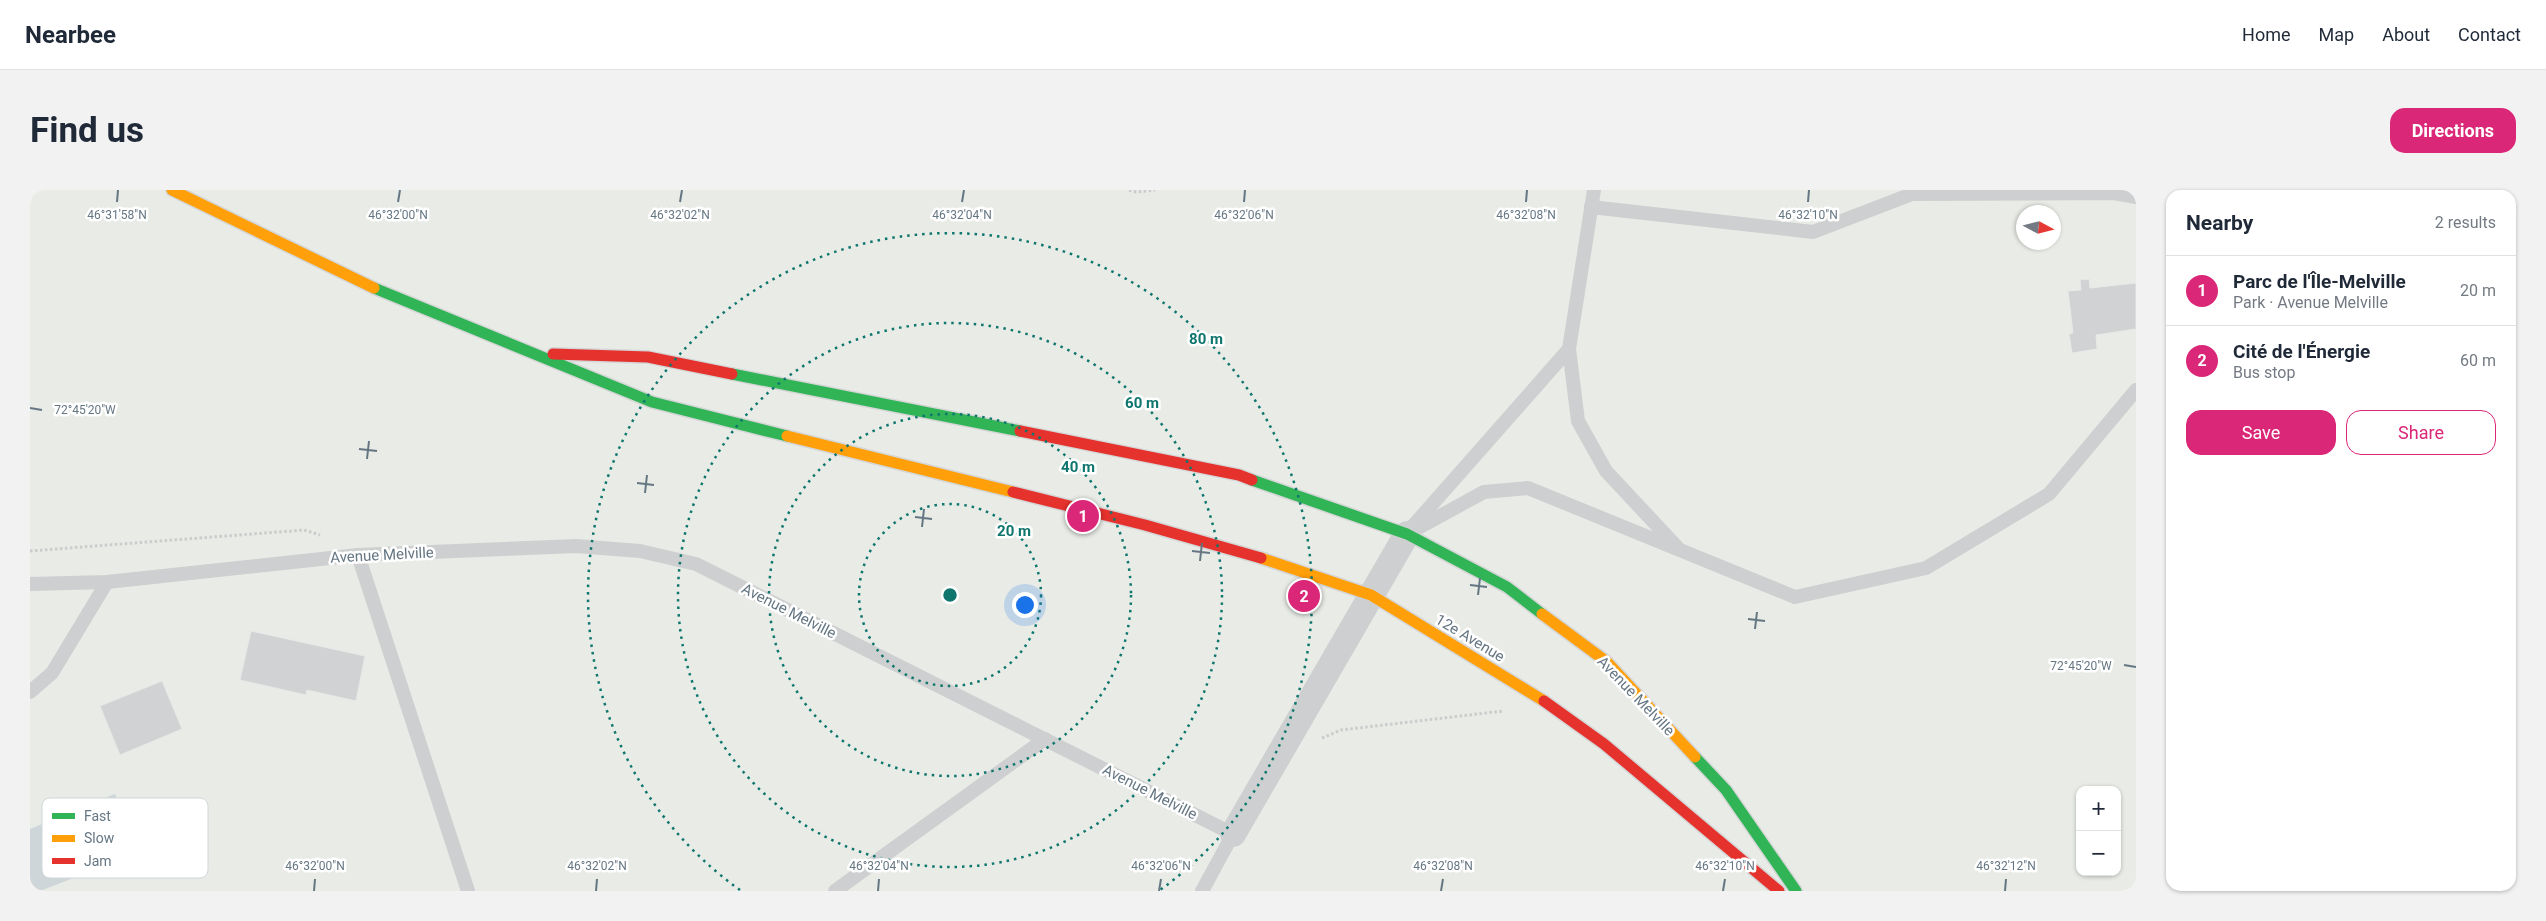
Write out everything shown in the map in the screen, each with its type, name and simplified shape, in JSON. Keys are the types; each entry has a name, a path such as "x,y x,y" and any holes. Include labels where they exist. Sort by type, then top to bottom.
{"main road":[{"name":"Avenue Melville","path":"172,190 366,285 537,353 652,402 1154,527 1245,552 1371,595"},
{"name":"Avenue Melville","path":"537,353 648,357 1239,475 1407,534 1507,588 1606,662 1726,790 1796,891"},
{"name":"12e Avenue","path":"1371,595 1552,706 1604,744 1779,891"}],"street":[{"path":"1233,834 1407,534"}],"lane":[{"path":"1594,190 1569,349 1578,421 1606,471 1680,550"},
{"path":"1591,207 1812,232 1912,194 2114,193 2136,197"},
{"path":"1407,534 1569,349"},
{"path":"1407,534 1484,492 1528,488 1795,597 1926,568 2049,494 2136,390"},
{"name":"Avenue Melville","path":"30,584 107,582 358,555 576,546 640,551 696,564 1233,834"},
{"path":"358,555 468,891"},
{"path":"30,692 52,673 107,582"},
{"path":"835,891 1045,739"},
{"path":"1202,891 1233,834"}],"path":[{"path":"1129,190 1136,192 1155,190"},
{"path":"30,551 304,530 340,541 358,555"},
{"path":"1318,740 1342,730 1504,711"}],"shaded area":[{"path":"30,190 2136,190 2136,891 30,891"},
{"path":"115,794 117,798 105,798"},
{"path":"42,824 42,878 74,878 40,891 30,891 30,829"}],"building":[{"path":"2089,279 2090,288 2136,283 2136,329 2096,335 2097,349 2072,353 2069,334 2073,333 2068,291 2081,290 2080,280"},
{"path":"251,631 365,656 356,701 307,690 306,695 240,680"},
{"path":"162,681 182,729 120,755 100,706"}],"traffic: fast":[{"path":"374,288 652,402 787,436"},
{"path":"732,374 1020,431"},
{"path":"1252,480 1407,534 1507,587 1542,614"},
{"path":"1695,757 1726,790 1796,891"}],"traffic: slow":[{"path":"172,190 374,288"},
{"path":"787,436 1013,492"},
{"path":"1261,558 1371,595 1544,701"},
{"path":"1542,614 1607,662 1695,757"}],"traffic: jam":[{"path":"553,354 648,357 732,374"},
{"path":"1020,431 1239,475 1252,480"},
{"path":"1013,492 1145,525 1261,558"},
{"path":"1544,701 1604,744 1779,891"}],"place":[{"name":"Parc de l'Île-Melville","path":"1083,516"},
{"name":"Cité de l'Énergie","path":"1304,596"}]}
